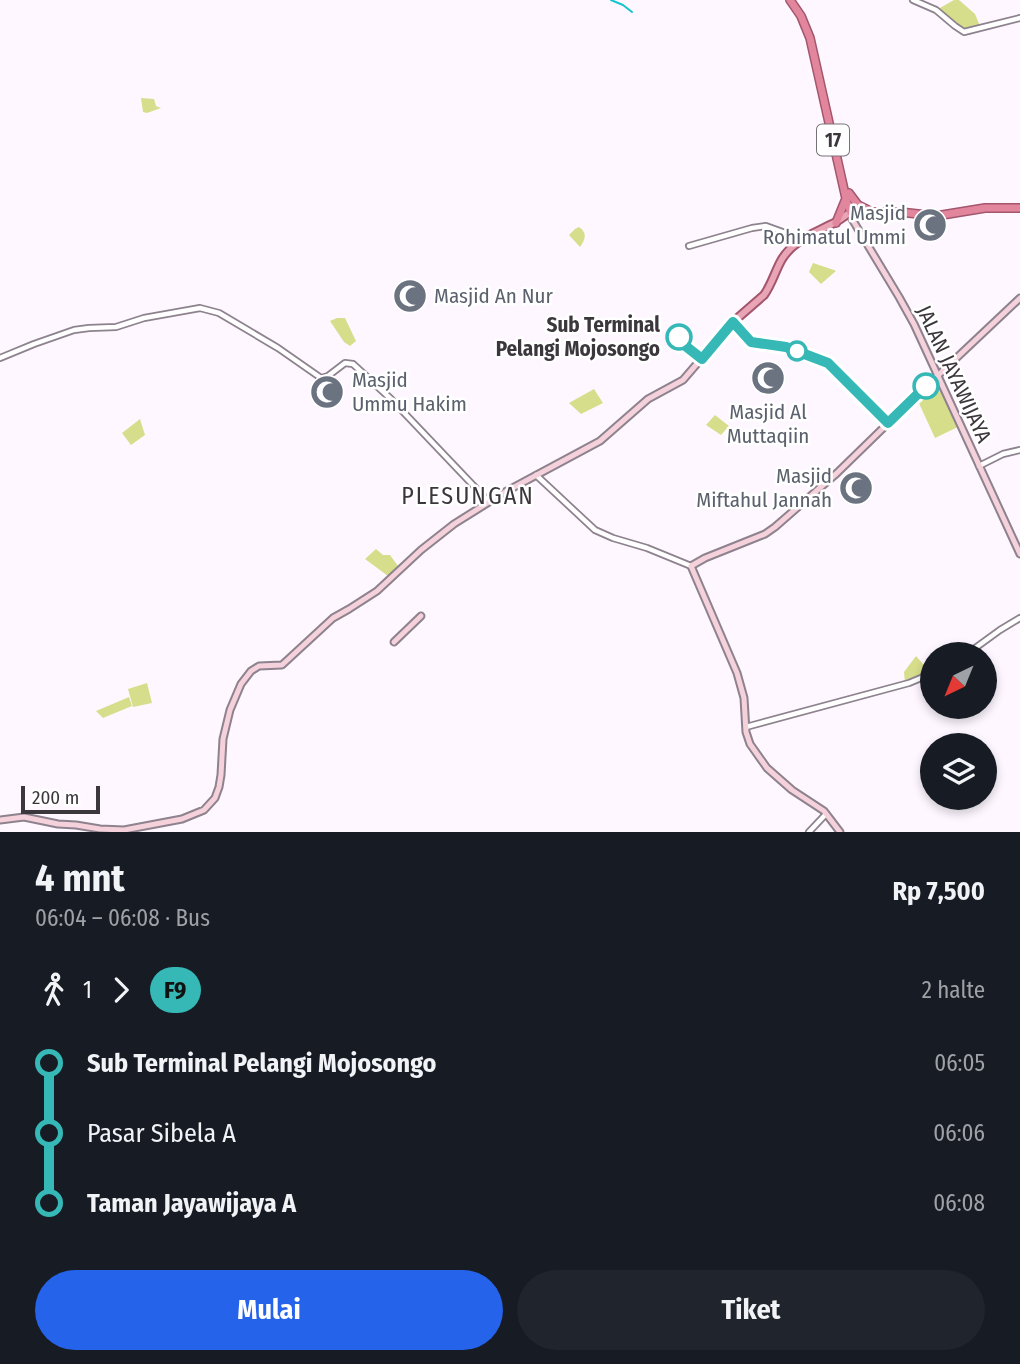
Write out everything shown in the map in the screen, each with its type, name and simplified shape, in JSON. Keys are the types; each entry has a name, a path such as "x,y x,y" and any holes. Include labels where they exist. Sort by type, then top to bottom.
{"highway":[{"name":"17","path":"793,0 811,27 851,212"},
{"path":"836,223 847,196 872,211"},
{"path":"851,212 936,216 985,208 1020,208"}],"main road":[{"path":"0,820 24,817 58,824 115,830 142,829 204,810 215,798 219,788 226,726 241,684 250,671 256,667 279,666 333,618 382,587 445,531 489,502 600,441 648,399 683,380 733,322 764,295 784,256 802,239 836,223 851,212"},
{"name":"JALAN JAYAWIJAYA","path":"851,212 852,219 907,310 1020,554"},
{"path":"840,832 815,804 789,788 767,768 750,744 744,698 737,673 691,566 768,533 851,460 1020,298"},
{"path":"394,642 421,615"}],"street":[{"path":"913,0 936,10 964,32 1020,18"},
{"path":"690,246 766,226 802,239"},
{"path":"0,358 74,330 116,327 188,309 208,309 278,348 321,377 328,376 345,363 353,364 391,399 489,502"},
{"path":"733,322 751,342 786,347 828,363 888,423"},
{"path":"979,466 1003,454 1020,450"},
{"path":"536,475 595,530 691,566"},
{"path":"984,642 1020,618"},
{"path":"746,727 920,678"},
{"path":"810,832 826,814"}],"green space":[{"path":"959,0 975,14 980,26 962,29 938,9"},
{"path":"141,98 154,99 156,106 161,108 143,112"},
{"path":"579,227 585,237 580,247 569,235"},
{"path":"813,263 836,271 821,284 809,272"},
{"path":"345,318 356,341 350,346 344,342 330,321"},
{"path":"938,378 960,426 935,438 917,399"},
{"path":"594,389 603,403 581,414 569,403"},
{"path":"715,415 729,426 721,435 706,425"},
{"path":"140,419 145,435 131,445 122,433"},
{"path":"376,549 383,555 390,555 398,566 388,576 365,559"},
{"path":"916,656 920,660 920,676 905,683 904,672"},
{"path":"147,683 152,703 133,707 128,689"},
{"path":"129,697 132,706 103,718 96,711"}],"waterway":[{"path":"611,0 632,12"}],"bus line":[{"name":"F9","path":"679,337 680,345 683,344 702,359 733,322 751,342 786,347 828,363 888,423 926,386"}],"place":[{"name":"Masjid Rohimatul Ummi","path":"930,225"},
{"name":"Masjid An Nur","path":"410,296"},
{"name":"Sub Terminal Pelangi Mojosongo","path":"679,337"},
{"name":"Masjid Al Muttaqiin","path":"768,378"},
{"name":"Masjid Ummu Hakim","path":"327,392"},
{"name":"Masjid Miftahul Jannah","path":"856,488"}],"district":[{"name":"PLESUNGAN","path":"468,496"}]}
